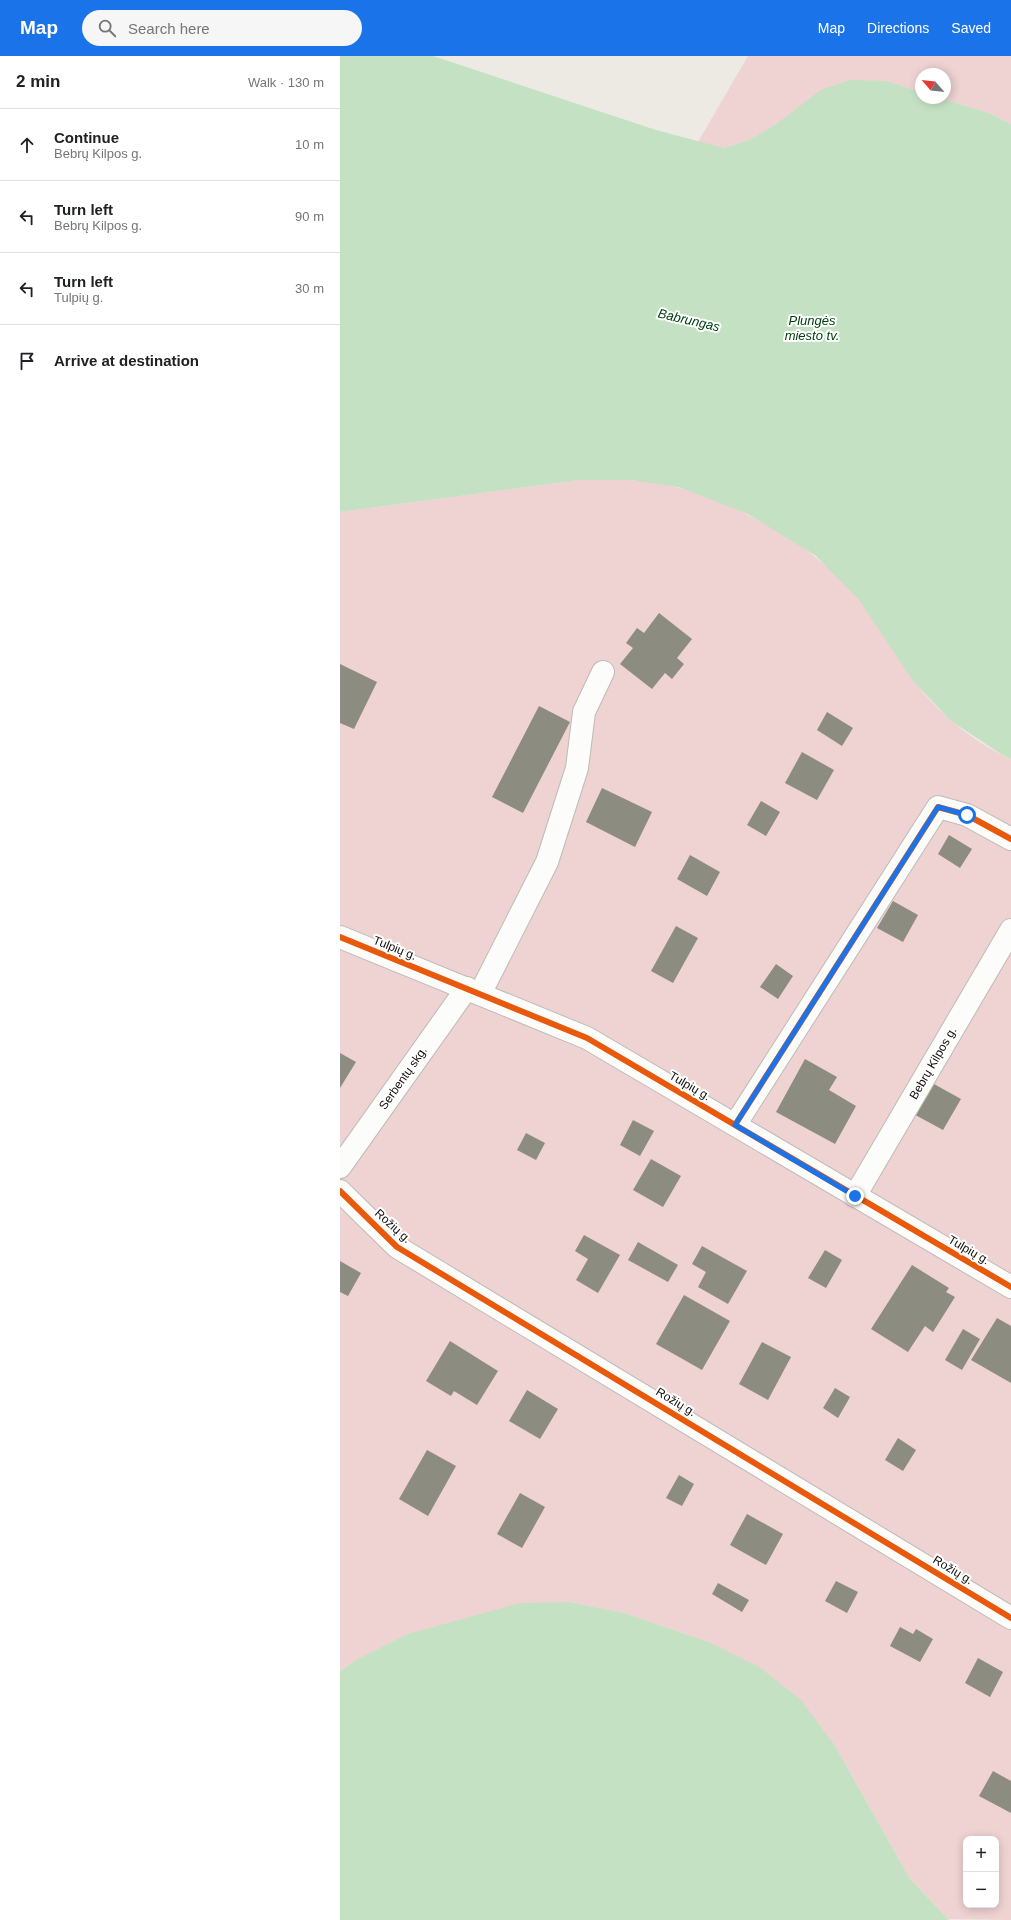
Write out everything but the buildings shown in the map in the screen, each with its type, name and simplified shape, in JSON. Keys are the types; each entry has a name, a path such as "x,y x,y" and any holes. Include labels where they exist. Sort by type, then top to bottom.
{"street":[{"name":"Serbentų skg.","path":"340,1167 473,991 547,862 577,768 584,712 603,672"},
{"path":"735,1125 938,807 967,815 1011,840"},
{"name":"Bebrų Kilpos g.","path":"855,1196 1011,930"},
{"name":"Tulpių g.","path":"340,937 587,1038 1011,1287"},
{"name":"Rožių g.","path":"340,1191 397,1247 1011,1618"}],"shaded area":[{"path":"748,56 1011,56 1011,124 989,113 951,101 951,68 915,68 915,90 887,81 775,125 749,140 724,148 698,142"},
{"path":"579,480 642,481 679,488 729,506 753,518 777,531 822,562 859,600 922,692 957,726 970,736 997,753 1011,759 1011,1920 948,1919 910,1879 835,1746 709,1642 624,1613 570,1602 356,1660 340,1671 340,512"}],"water":[{"name":"Plungės miesto tv.","path":"340,56 433,56 656,130 724,148 749,140 775,125 821,90 850,80 887,81 915,90 915,104 951,104 951,101 989,113 1011,124 1011,759 951,721 913,681 859,600 816,556 748,514 678,487 631,480 579,480 340,512"},
{"path":"570,1602 624,1613 709,1642 759,1667 801,1700 835,1746 910,1879 949,1920 340,1920 340,1671 356,1660 408,1634 520,1603"}],"cycle path":[{"path":"735,1125 938,807 967,815 1011,839"},
{"path":"340,937 587,1038 1011,1287"},
{"path":"340,1191 397,1247 1011,1618"}],"route":[{"path":"855,1196 735,1125 938,807 967,815"}],"water label":[{"name":"Babrungas","path":"689,320"}]}
